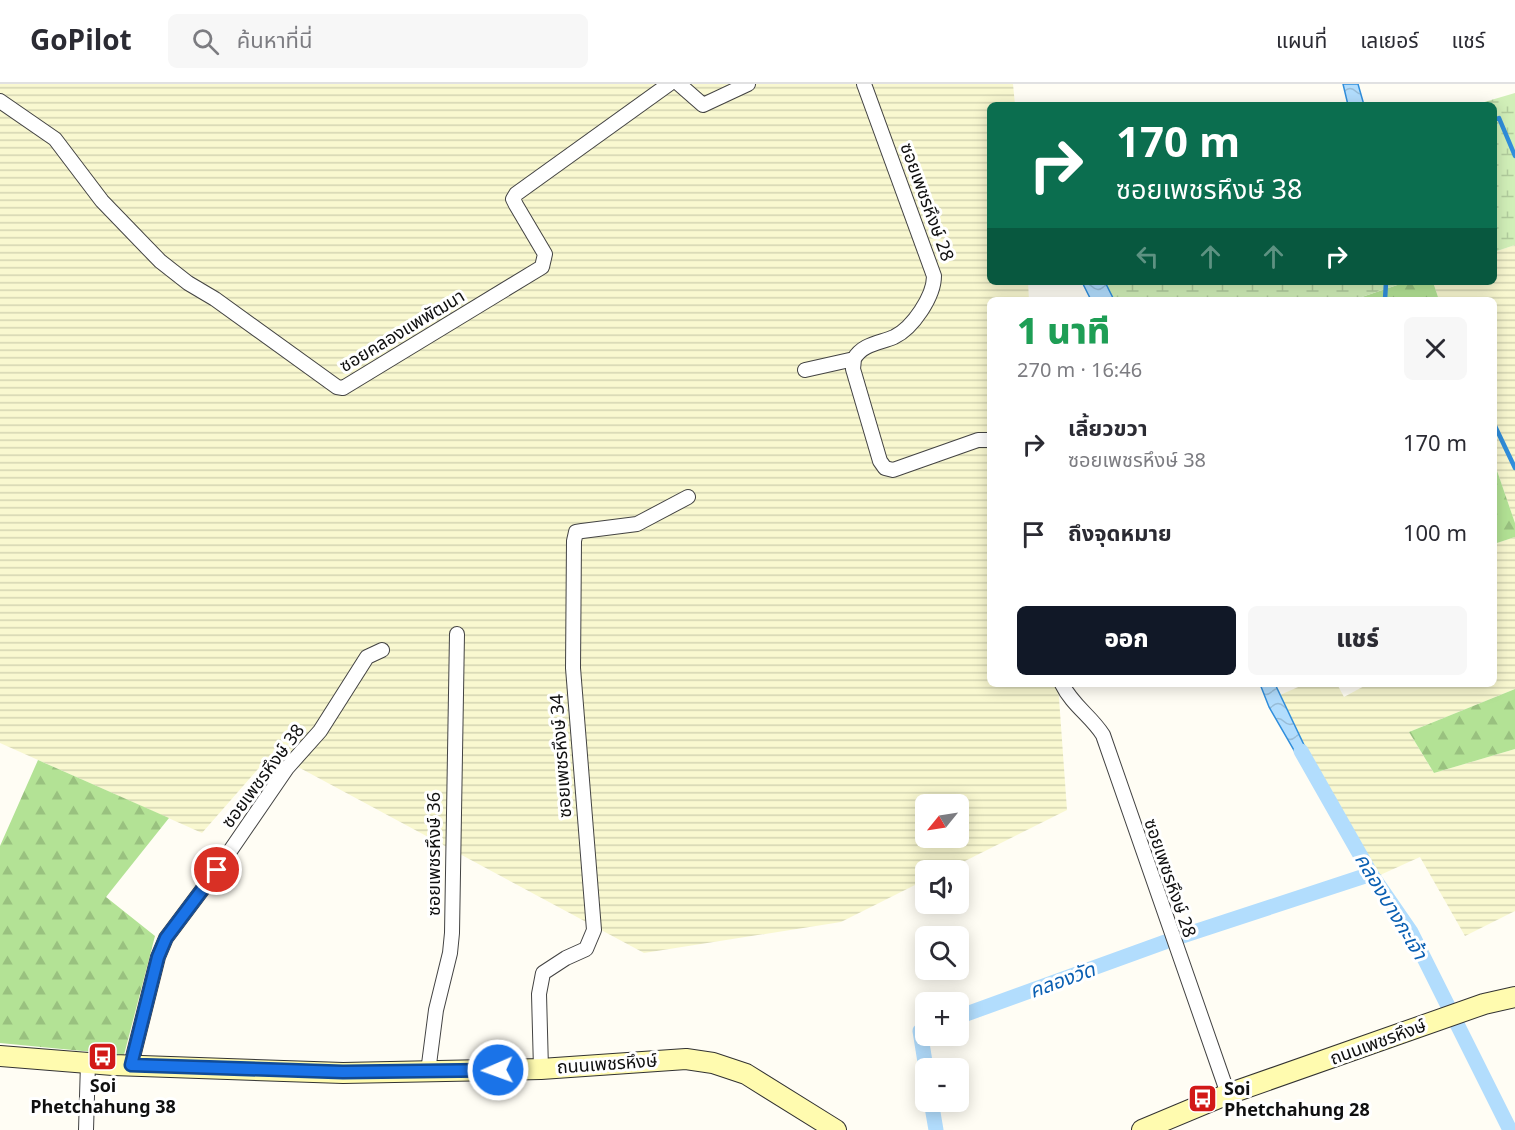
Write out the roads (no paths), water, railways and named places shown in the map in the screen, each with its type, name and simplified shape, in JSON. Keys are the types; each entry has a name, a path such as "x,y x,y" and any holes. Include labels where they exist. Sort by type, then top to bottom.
{"main road":[{"name":"ถนนเพชรหึงษ์","path":"1142,1130 1228,1094 1442,1018 1484,1004 1515,997"},
{"name":"ถนนเพชรหึงษ์","path":"0,1056 88,1063 343,1072 541,1068 686,1059 713,1063 746,1074 836,1130"}],"street":[{"name":"ซอยคลองแพพัฒนา","path":"0,100 55,139 102,201 160,261 291,357 337,387 343,388 542,267 545,254 513,199 516,194 669,84"},
{"path":"679,84 703,105 748,84"},
{"name":"ซอยเพชรหึงษ์ 28","path":"854,359 865,347 903,332 932,293 934,285 934,276 922,238 864,84"},
{"path":"805,369 854,359 853,369 880,461 885,468 893,470 978,440 987,440"},
{"name":"ซอยเพชรหึงษ์ 34","path":"541,1068 539,994 543,973 566,958 586,949 594,930 573,668 574,541 576,532 637,524 688,497"},
{"name":"ซอยเพชรหึงษ์ 36","path":"428,1072 436,1010 450,953 452,933 457,634"},
{"name":"ซอยเพชรหึงษ์ 38","path":"131,1065 158,957 166,938 217,870 287,768 321,730 367,657 382,650"},
{"name":"ซอยเพชรหึงษ์ 28","path":"1064,687 1067,694 1094,721 1103,735 1228,1094"},
{"path":"86,1130 88,1063"}],"water":[{"path":"1343,84 1358,84 1363,102 1347,102"},
{"path":"1084,285 1106,285 1112,297 1090,297"},
{"path":"1261,687 1276,687 1315,768 1306,771 1269,707"}],"waterway":[{"path":"1497,119 1499,118 1515,156"},
{"path":"1385,297 1386,285"},
{"path":"1497,430 1515,468"},
{"name":"คลองบางกะเจ้า","path":"1301,751 1371,874 1411,932 1510,1130"},
{"name":"คลองวัด","path":"1179,937 1371,874"},
{"name":"คลองวัด","path":"969,1013 1165,942"},
{"name":"คลองวัด","path":"922,1046 924,1058"},
{"name":"คลองวัด","path":"933,1112 936,1130"}],"place":[{"name":"Soi Phetchahung 38","path":"103,1057"},
{"name":"Soi Phetchahung 28","path":"1203,1099"}]}
